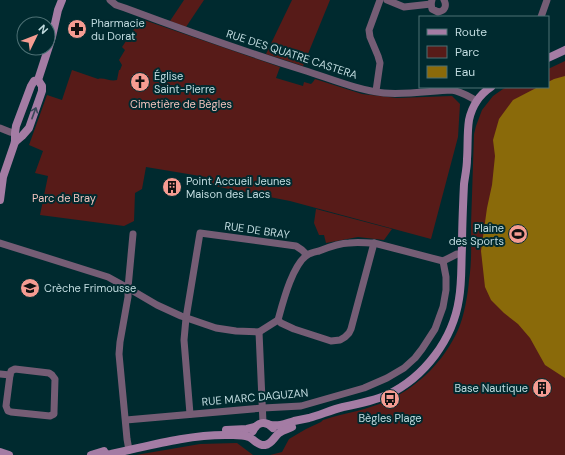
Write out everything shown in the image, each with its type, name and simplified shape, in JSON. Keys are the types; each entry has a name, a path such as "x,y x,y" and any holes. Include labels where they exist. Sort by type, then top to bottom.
{"street":[{"path":"0,200 2,177 15,142 16,126 30,86 34,81 38,80 62,0"},
{"name":"RUE DES QUATRE CASTERA","path":"110,0 116,5 222,43 363,89 385,93 399,93 451,88 460,91 474,100"},
{"path":"376,91 380,63 370,37 369,30 380,0"},
{"path":"386,0 404,6 432,2 432,9 441,14 446,4 444,0"},
{"path":"541,16 547,0"},
{"path":"549,58 565,50"},
{"path":"15,142 27,131 32,120 42,91 42,86 38,80"},
{"path":"474,100 475,93 482,88"},
{"path":"100,455 111,454 128,448 201,431 244,430 257,425 280,425 371,401 388,394 409,381 428,364 440,348 451,329 458,307 461,284 464,182 463,160 466,110 474,100 490,88"},
{"path":"0,128 15,133"},
{"name":"RUE DE BRAY","path":"186,318 200,233 296,246 307,255"},
{"path":"128,448 119,354 128,297 133,234"},
{"path":"0,242 108,278 186,318 216,328 258,332 278,320 290,280 300,263 307,255 335,245 348,243 374,243 443,261 457,254 461,254"},
{"path":"278,320 294,329 331,341 340,340 345,337 351,329 374,243"},
{"name":"RUE MARC DAGUZAN","path":"126,420 301,406 372,386 404,368 422,349 435,329 443,307 446,290 446,277 443,261"},
{"path":"186,318 184,340 190,414"},
{"path":"258,332 263,408 267,424 273,427 274,438"},
{"path":"16,369 49,373 52,375 55,379 53,415 50,416 8,411 6,406 10,375 11,371 16,369"},
{"path":"0,374 10,375"},
{"path":"91,455 109,449 128,448 204,436 247,436 263,445 270,443 282,431 309,418"},
{"path":"254,440 252,433 255,427"},
{"path":"0,452 9,455"}],"green space":[{"path":"184,0 204,0 186,27 170,21"},
{"path":"292,0 330,0 303,66 266,54"},
{"name":"Cimetière de Bègles","path":"141,19 280,67 276,78 303,86 304,82 311,84 315,79 362,94 397,98 452,96 460,104 458,137 431,239 290,201 204,184 206,177 146,167 142,189 135,193 134,221 124,226 40,215 48,176 35,173 43,151 29,145 47,95 62,100 72,70 98,79 117,80 119,70 122,65 119,60 125,50 122,47"},
{"name":"Plaine des Sports","path":"565,61 565,455 270,455 282,452 289,439 323,420 373,406 400,394 410,388 430,371 446,352 460,325 468,292 471,259 474,134 476,126 482,110 493,96 503,89 549,88 549,69"},
{"path":"316,209 392,229 384,240 358,237 326,243 324,235 319,235 314,223"},
{"path":"237,443 253,455 136,455 200,444"}],"water":[{"path":"565,76 565,378 545,365 530,338 518,324 491,300 485,287 481,251 492,185 495,156 493,140 499,119 513,100 536,88 549,88 549,82"}],"place":[{"name":"Pharmacie du Dorat","path":"77,29"},
{"name":"Église Saint-Pierre","path":"140,82"},
{"name":"Point Accueil Jeunes Maison des Lacs","path":"172,187"},
{"name":"Plaine des Sports","path":"518,234"},
{"name":"Crèche Frimousse","path":"30,288"},
{"name":"Base Nautique","path":"542,388"},
{"name":"Bègles Plage","path":"390,399"}],"park label":[{"name":"Parc de Bray","path":"64,198"}]}
